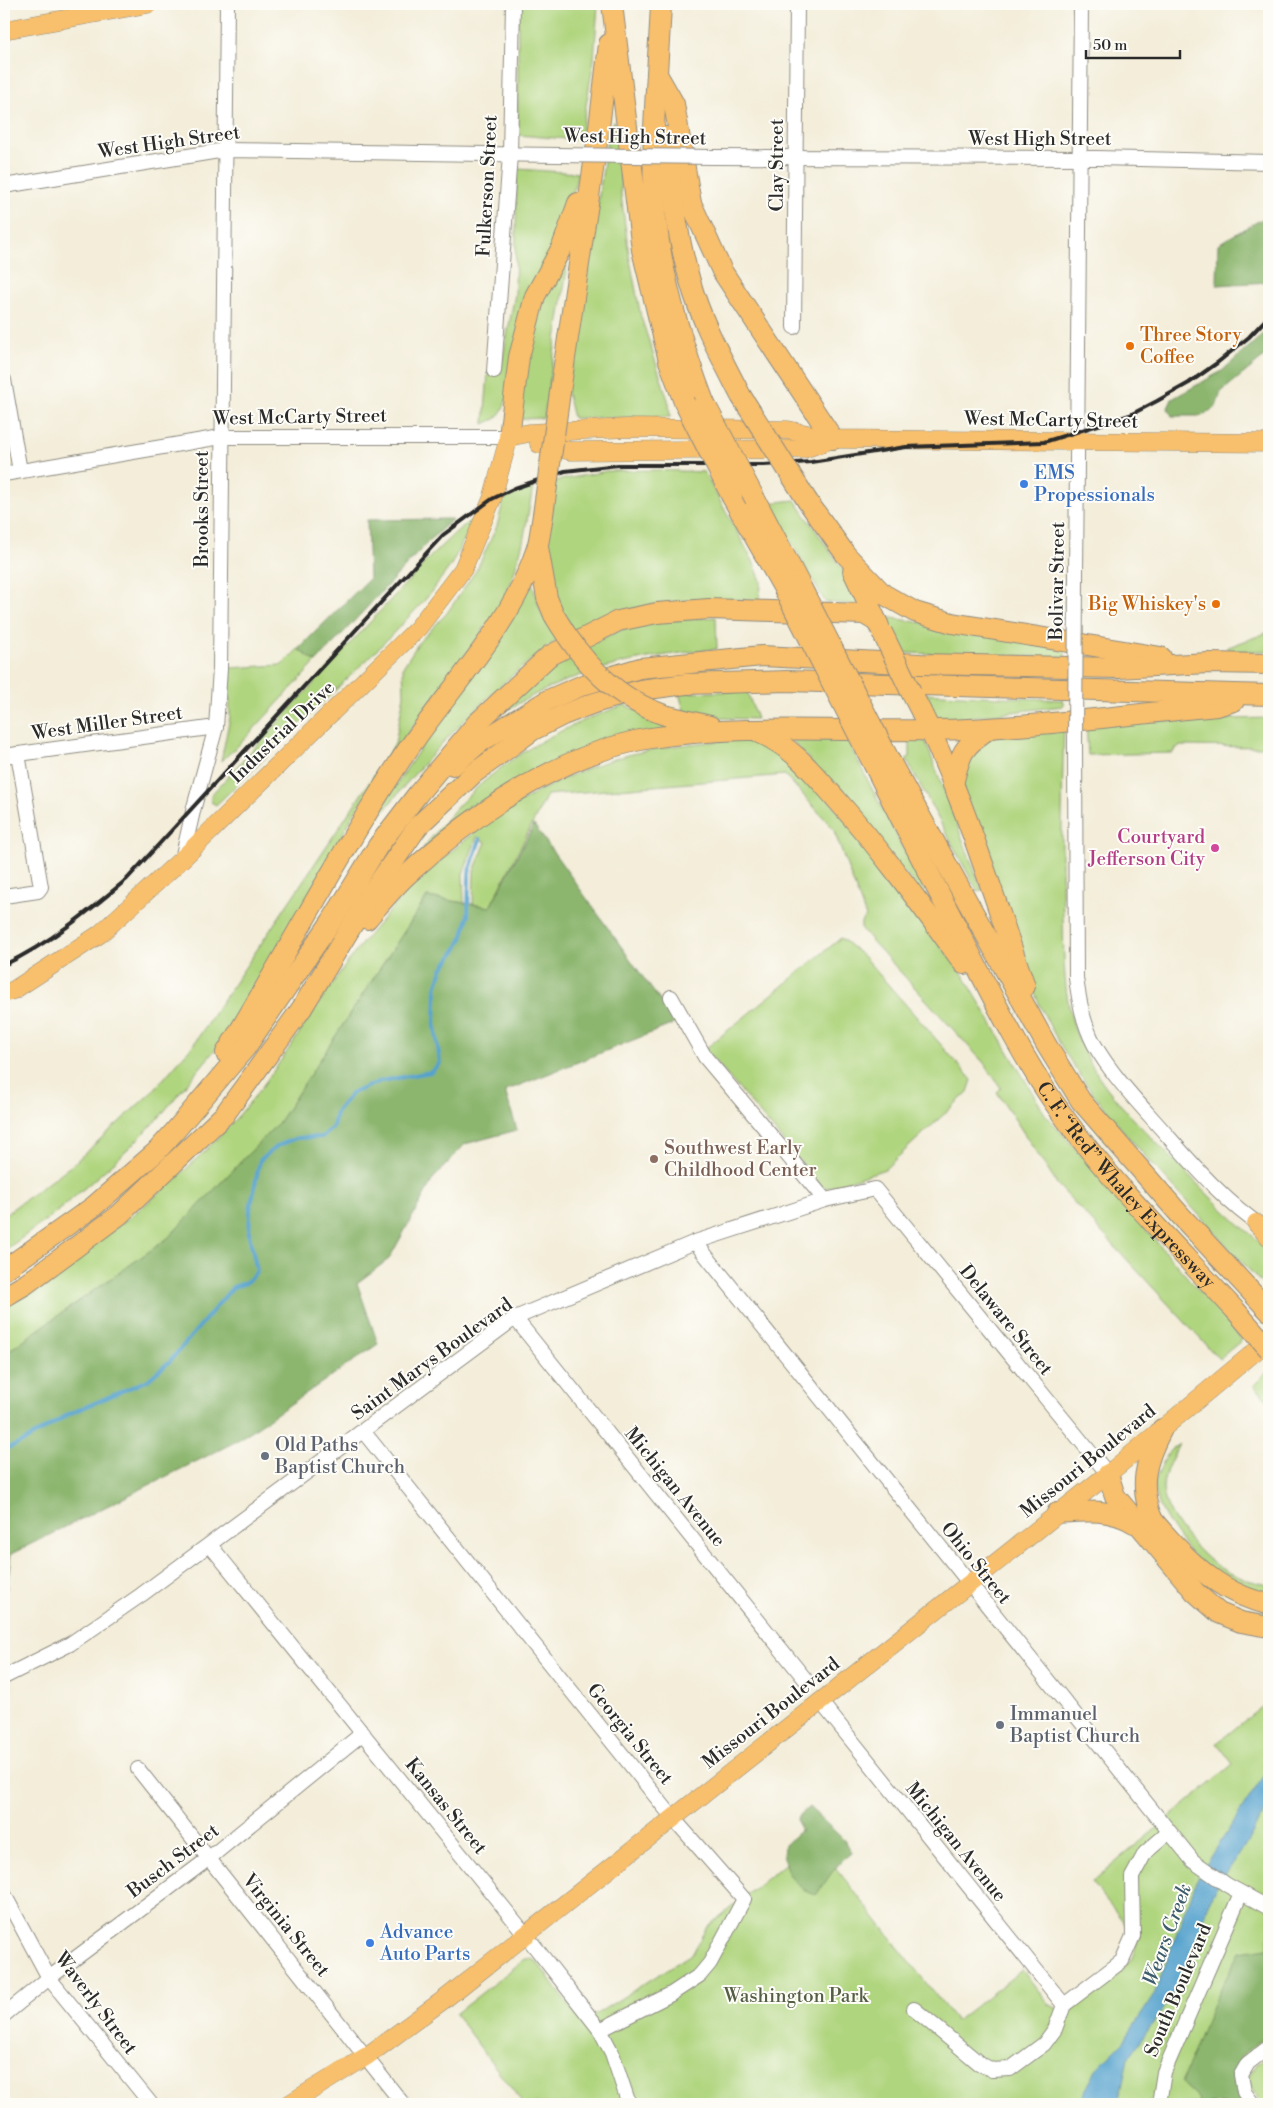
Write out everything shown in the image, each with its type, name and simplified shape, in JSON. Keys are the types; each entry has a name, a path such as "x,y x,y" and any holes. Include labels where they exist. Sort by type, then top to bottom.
{"highway":[{"path":"661,4 658,76 654,104 656,219 665,272 678,325 704,402 754,499 791,585 885,769 999,1010"},
{"path":"612,8 642,250 669,362 684,402 732,498 791,585"},
{"path":"174,1132 276,972 343,851 398,762 506,614 538,547 598,136 612,8"},
{"path":"658,76 675,216 690,281 714,341 741,396 808,502 846,555 883,594 915,612 952,623 1208,663"},
{"path":"658,76 674,104 691,203 722,270 833,439"},
{"path":"509,437 519,357 535,296 569,231 598,136"},
{"path":"538,547 548,598 554,614 580,655 614,690 648,710 728,730"},
{"path":"846,555 910,692 931,730 953,785 1047,1046"},
{"path":"4,1270 93,1207 156,1152 174,1132 246,1047 331,922 378,846 417,795 476,723 549,656 618,621 657,613 710,609 864,614 879,627"},
{"path":"417,795 479,743 548,700 583,685 640,668 762,656 920,664 1108,668 1208,663 1269,664"},
{"path":"4,1297 26,1284 119,1215 224,1115 302,1008 372,894 418,826 473,774 533,730 563,714 640,690 686,684 787,681 1265,694"},
{"path":"332,958 406,876 456,832 518,791 577,759 649,738 728,730 931,730 990,728 1217,706 1265,694"},
{"path":"953,785 962,752 976,738 990,728"},
{"path":"754,730 782,743 794,752 874,842 999,1010"},
{"path":"885,769 1047,1046"},
{"name":"C. F. “Red” Whaley Expressway","path":"999,1010 1029,1064 1081,1139 1236,1311 1269,1342"},
{"name":"C. F. “Red” Whaley Expressway","path":"1047,1046 1081,1101 1092,1115 1181,1216 1269,1311"},
{"path":"1147,1524 1145,1504 1146,1471 1149,1455 1162,1429"},
{"path":"1108,1474 1125,1488 1147,1524 1195,1592 1219,1613 1241,1622 1269,1628"},
{"path":"1057,1513 1089,1510 1109,1512 1147,1524 1192,1564 1228,1590 1269,1604"}],"main road":[{"path":"4,30 148,4"},
{"name":"West McCarty Street","path":"509,437 529,433 627,428 788,430 833,439 1269,443"},
{"name":"Industrial Drive","path":"4,994 14,990 100,934 182,859 418,628 463,569 492,499 509,437"},
{"path":"1265,1228 1269,1237"},
{"name":"Missouri Boulevard","path":"289,2104 404,2031 1108,1474 1269,1342"}],"street":[{"name":"Brooks Street","path":"182,859 216,727 220,669 227,4"},
{"name":"Fulkerson Street","path":"494,371 510,155 512,4"},
{"name":"Clay Street","path":"794,327 797,4"},
{"name":"Bolivar Street","path":"1081,4 1075,744 1076,978 1081,1008 1093,1042 1112,1073 1194,1165 1231,1203 1265,1228"},
{"name":"West High Street","path":"4,186 225,150 713,157 1080,158 1269,162"},
{"path":"4,380 20,471"},
{"name":"West McCarty Street","path":"4,474 221,437 509,437"},
{"name":"West Miller Street","path":"11,755 216,727"},
{"path":"4,896 38,891 42,887 11,755"},
{"path":"671,997 705,1057 825,1200"},
{"name":"Saint Marys Boulevard","path":"4,1677 70,1644 210,1545 515,1318 695,1242 825,1200 875,1190"},
{"name":"Delaware Street","path":"875,1190 1108,1474"},
{"name":"Ohio Street","path":"695,1242 968,1584 1200,1868 1240,1893 1269,1908"},
{"name":"Michigan Avenue","path":"515,1318 805,1679"},
{"name":"Georgia Street","path":"363,1431 672,1818 744,1900 710,1962 700,1975 671,1994 600,2030"},
{"name":"Kansas Street","path":"210,1545 525,1934 600,2030 612,2053 629,2104"},
{"name":"Michigan Avenue","path":"820,1701 1064,2005"},
{"name":"Busch Street","path":"4,2015 49,1978 208,1859 363,1733"},
{"name":"Virginia Street","path":"138,1769 367,2056 403,2104"},
{"path":"914,2009 979,2063 992,2070 1010,2069 1044,2044 1055,2029 1064,2005 1122,1961 1133,1936 1132,1877 1145,1853 1169,1832"},
{"name":"South Boulevard","path":"1159,2104 1164,2072 1240,1893"},
{"name":"Waverly Street","path":"4,1894 49,1978 151,2104"},
{"path":"1254,2104 1244,2092 1241,2075 1248,2063 1269,2047"}],"green space":[{"path":"518,4 598,4 594,59 580,140 518,135"},
{"path":"614,121 618,132 621,195 629,255 641,317 669,403 670,417 573,418 566,389 575,357 609,128"},
{"path":"517,169 578,173 569,208 504,407 497,418 484,424 488,373 500,372 515,294"},
{"path":"1269,215 1269,282 1217,285 1218,244"},
{"path":"568,248 566,275 544,418 522,419 518,415 529,344 539,312"},
{"path":"1269,329 1269,353 1221,392 1216,407 1201,416 1172,416 1168,408 1172,399 1222,371"},
{"path":"656,470 704,472 753,561 761,581 760,600 686,601 643,606 598,620 573,631 553,592 547,544 555,481 607,471"},
{"path":"533,487 523,542 511,583 494,615 385,765 356,810 260,982 227,1035 157,1120 119,1158 57,1212 4,1251 4,1215 72,1165 152,1092 193,1045 395,744 404,695 403,667 419,642 447,613 477,569 497,526 504,499"},
{"path":"795,500 851,582 860,605 825,602 769,503"},
{"path":"476,516 451,565 425,600 375,652 216,805 211,802 211,795 430,557"},
{"path":"453,519 428,542 316,662 298,649 369,579 367,520"},
{"path":"531,580 541,613 557,640 529,661 475,709 424,763 356,846"},
{"path":"716,617 717,649 658,656 577,676 525,700 499,715 560,656 638,623"},
{"path":"886,617 1065,646 1065,657 903,653"},
{"path":"1269,632 1269,651 1230,651 1226,648"},
{"path":"298,649 316,662 239,745 221,761 230,717 229,668 282,665"},
{"path":"747,691 757,719 713,718 684,711 679,693"},
{"path":"921,693 1063,700 1063,706 936,721"},
{"path":"625,705 674,728 633,736 422,849 459,805 477,787 516,757 557,733"},
{"path":"1269,718 1269,747 1181,746 1175,749 1173,753 1088,755 1086,723"},
{"path":"1064,725 1062,894 1064,967 1068,1004 1078,1038 1100,1078 1129,1114 1222,1208 1269,1249 1269,1281 1264,1286 1112,1117 1095,1096 1064,1050 1038,1001 965,805 961,767 984,737"},
{"path":"791,735 847,740 932,905 793,741"},
{"path":"910,738 924,738 982,890 978,892 906,759 910,757"},
{"path":"746,739 767,743 783,752 833,805 964,976 1045,1114 1242,1340 1219,1359 1057,1184 997,1092 1001,1088 984,1063 861,929 861,922 866,917 833,828 785,775 547,795 490,907 473,904 474,871 486,842 477,837 463,874 464,903 427,897 279,1122 168,1238 4,1354 4,1306 68,1263 129,1218 187,1169 214,1142 256,1095 338,975 377,925 403,896 460,844 523,800 594,766 650,750 688,744"},
{"path":"534,825 676,1023 505,1091 517,1130 465,1144 433,1179 389,1259 357,1283 378,1344 235,1442 11,1554 7,1588 4,1590 4,1354 168,1238 279,1122 427,897 490,907"},
{"path":"841,938 863,956 972,1080 968,1092 885,1169 828,1188 822,1187 705,1049"},
{"path":"1269,1372 1269,1402 1254,1385"},
{"path":"1179,1444 1167,1470 1163,1487 1164,1497 1175,1521 1193,1545 1213,1563 1239,1577 1269,1585 1269,1592 1251,1590 1226,1580 1210,1570 1189,1551 1172,1528 1159,1504 1154,1485 1166,1457"},
{"path":"1228,1602 1246,1608 1269,1612 1269,1619 1259,1618 1226,1605"},
{"name":"Washington Park","path":"1269,1701 1269,2036 1244,2058 1236,2072 1237,2092 1243,2104 517,2104 521,2101 455,2014 525,1959 532,1959 537,1962 582,2023 693,1953 706,1928 814,1840 956,2021 1022,1970 1050,2005 1069,2014 1123,1970 1135,1951 1138,1940 1092,1882 1233,1764 1217,1743"},
{"path":"809,1807 844,1840 851,1853 836,1868 816,1895 801,1888 795,1882 787,1870 784,1854 784,1845 800,1831 797,1818"},
{"path":"1269,1948 1269,2033 1250,2048 1237,2063 1233,2080 1235,2091 1241,2104 1199,2104 1198,2099 1181,2083 1214,2001 1240,1952"},
{"path":"1269,2056 1269,2104 1262,2104 1252,2090 1248,2078 1256,2064"}],"water":[{"path":"1269,1767 1269,1805 1241,1852 1213,1892 1184,1979 1128,2059 1118,2104 1079,2104 1096,2069 1124,2041 1154,1995 1198,1877"}],"waterway":[{"path":"4,1450 23,1442 69,1414 148,1380 170,1361 233,1287 246,1283 257,1271 249,1235 250,1209 260,1160 277,1146 297,1138 322,1137 333,1127 336,1112 352,1093 381,1081 431,1072 440,1063 435,1025 436,988 442,969 456,950 463,936 468,916 469,872 480,839"}],"railway":[{"path":"4,965 53,937 127,879 443,535 492,499 515,488 565,471 618,465 764,465 811,462 906,447 1044,442 1130,415 1157,401 1189,383 1217,363 1249,337 1269,316"}],"place":[{"name":"Three Story Coffee","path":"1130,346"},
{"name":"EMS Propessionals","path":"1024,484"},
{"name":"Big Whiskey's","path":"1216,604"},
{"name":"Courtyard Jefferson City","path":"1215,848"},
{"name":"Southwest Early Childhood Center","path":"654,1159"},
{"name":"Old Paths Baptist Church","path":"265,1456"},
{"name":"Immanuel Baptist Church","path":"1000,1725"},
{"name":"Advance Auto Parts","path":"370,1943"}],"water label":[{"name":"Wears Creek","path":"1168,1935"}]}
